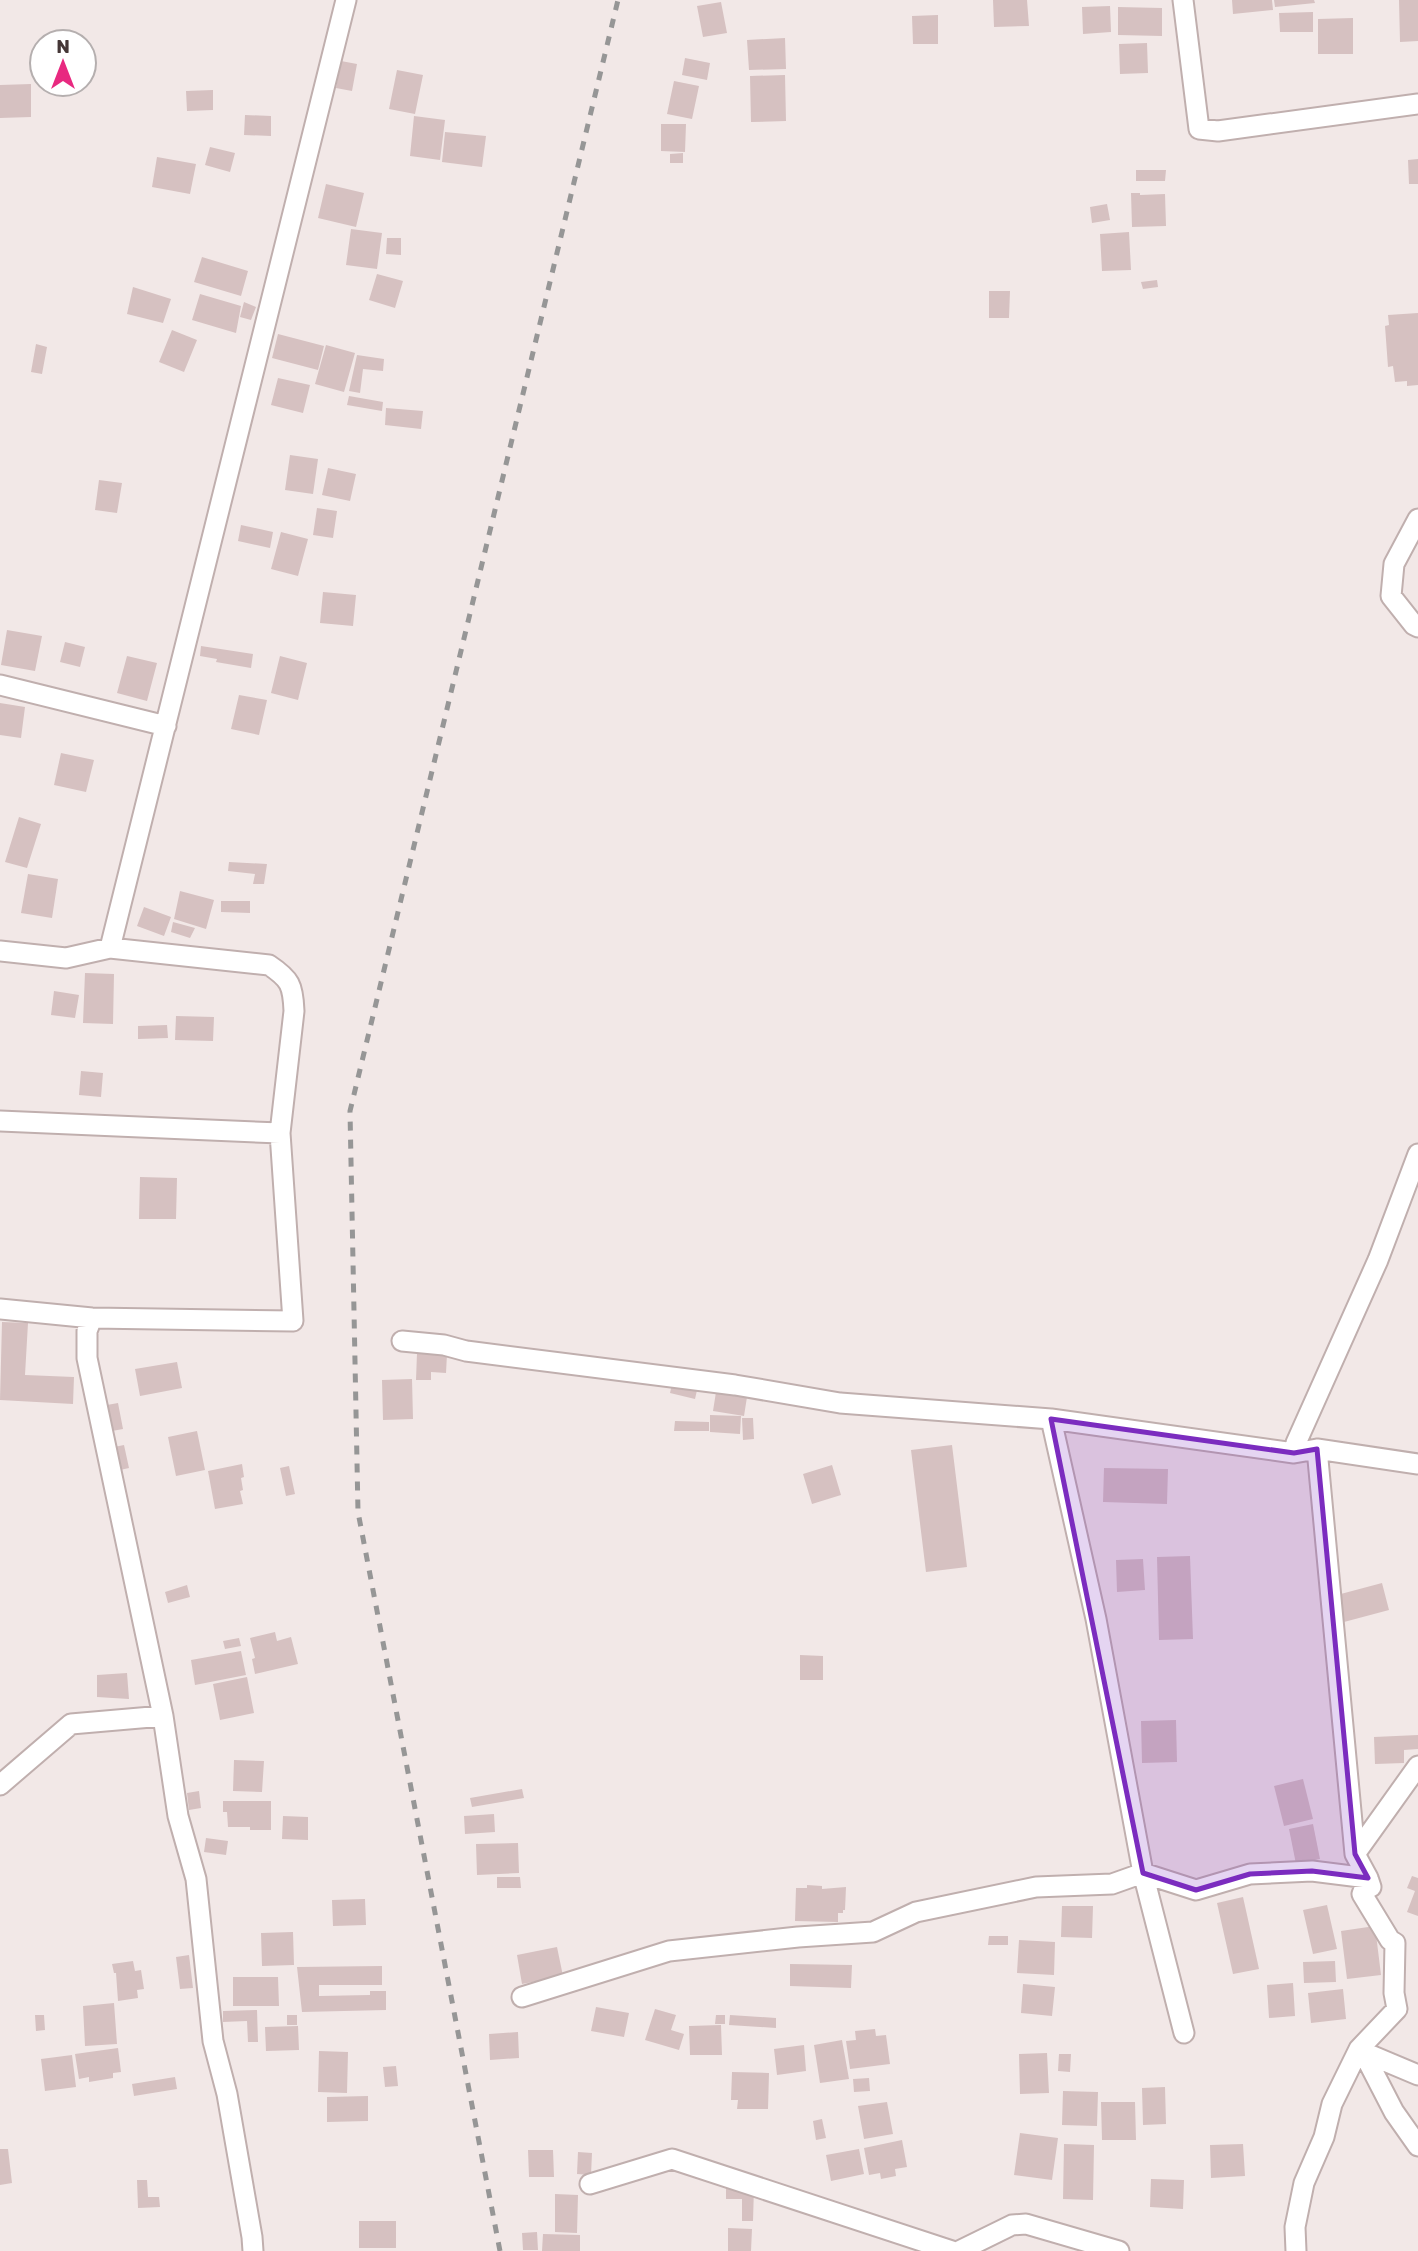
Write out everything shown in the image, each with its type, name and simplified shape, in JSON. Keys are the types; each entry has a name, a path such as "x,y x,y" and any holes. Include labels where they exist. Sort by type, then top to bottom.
{"street":[{"path":"110,948 346,0"},
{"path":"1183,0 1199,130 1218,131 1418,104"},
{"path":"1418,520 1394,564 1391,596 1418,627"},
{"path":"0,685 166,726"},
{"path":"0,951 66,958 110,948 269,965 286,976 293,991 294,1011 280,1133 293,1321 92,1318 0,1309"},
{"path":"0,1121 280,1133"},
{"path":"1294,1453 1296,1443 1378,1260 1418,1154"},
{"path":"92,1318 87,1331 87,1358 163,1716 178,1816 196,1879 213,2041 229,2108 253,2251"},
{"path":"402,1341 735,1385 840,1403 1051,1419 1294,1453 1317,1449 1418,1464"},
{"path":"1051,1419 1097,1619 1143,1873 1184,2033"},
{"path":"1296,2251 1295,2227 1304,2183 1324,2137 1332,2104 1361,2052 1397,2009 1394,1993 1395,1942 1390,1940 1362,1895 1368,1878 1355,1854 1317,1449"},
{"path":"0,1785 71,1724 163,1716"},
{"path":"1355,1854 1418,1766"},
{"path":"522,1997 669,1951 873,1932 916,1912 1036,1887 1112,1884 1143,1873 1196,1890 1250,1874 1312,1871 1368,1878"},
{"path":"1361,2052 1418,2075"},
{"path":"1361,2052 1394,2112 1418,2146"},
{"path":"590,2184 672,2159 952,2251"},
{"path":"959,2251 1012,2225 1026,2224 1119,2251"}],"highlighted area":[{"path":"1051,1419 1294,1453 1317,1449 1355,1854 1368,1878 1312,1871 1250,1874 1196,1890 1143,1873"}],"building":[{"path":"993,0 1027,0 1029,26 994,27"},
{"path":"1232,0 1272,0 1273,10 1233,14"},
{"path":"1274,0 1314,0 1315,3 1275,7"},
{"path":"1399,0 1418,0 1418,41 1400,42"},
{"path":"721,2 727,33 703,37 697,6"},
{"path":"1110,6 1111,32 1083,34 1082,7"},
{"path":"1118,7 1162,8 1162,36 1118,35"},
{"path":"1313,12 1313,32 1280,32 1279,13"},
{"path":"938,15 938,44 913,44 912,16"},
{"path":"1353,18 1353,54 1318,54 1318,19"},
{"path":"785,38 786,69 749,70 747,40"},
{"path":"1147,43 1148,73 1120,74 1119,44"},
{"path":"685,58 710,63 707,80 682,75"},
{"path":"341,61 357,64 352,91 336,88"},
{"path":"397,70 423,75 415,114 389,109"},
{"path":"785,75 786,121 751,122 750,76"},
{"path":"674,81 699,86 692,119 667,114"},
{"path":"28,84 31,117 0,118 0,85"},
{"path":"213,90 213,110 187,111 186,91"},
{"path":"245,115 271,116 271,136 244,135"},
{"path":"414,116 445,120 440,160 410,156"},
{"path":"661,124 686,124 685,152 661,151"},
{"path":"445,132 486,136 482,167 442,162"},
{"path":"210,147 235,153 230,172 205,165"},
{"path":"683,153 683,163 670,163 670,154"},
{"path":"157,157 196,164 190,194 152,187"},
{"path":"1418,159 1418,184 1409,184 1408,160"},
{"path":"1136,170 1166,170 1165,181 1136,181"},
{"path":"326,184 364,193 356,227 318,218"},
{"path":"1131,193 1165,194 1166,226 1132,227"},
{"path":"1107,204 1110,220 1092,223 1090,207"},
{"path":"351,229 382,233 377,269 346,265"},
{"path":"1129,232 1131,270 1102,271 1100,234"},
{"path":"387,238 401,238 401,255 386,254"},
{"path":"202,257 248,271 241,296 194,282"},
{"path":"377,274 403,281 395,308 369,300"},
{"path":"1157,280 1158,287 1143,289 1141,282"},
{"path":"133,287 171,299 163,323 127,314"},
{"path":"989,291 1010,291 1009,318 989,318"},
{"path":"200,294 241,306 236,333 192,320"},
{"path":"244,302 256,307 251,320 240,317"},
{"path":"1418,313 1418,385 1407,386 1407,381 1395,382 1393,366 1388,367 1385,326 1389,325 1388,315"},
{"path":"172,330 197,340 184,372 159,362"},
{"path":"278,334 324,346 318,370 272,358"},
{"path":"36,344 47,347 42,374 31,372"},
{"path":"326,345 355,353 344,392 315,384"},
{"path":"357,355 384,359 383,371 363,369 360,393 349,391"},
{"path":"278,378 310,385 303,413 271,405"},
{"path":"349,396 383,402 382,411 347,405"},
{"path":"386,408 423,411 421,429 385,425"},
{"path":"290,455 318,459 313,494 285,490"},
{"path":"328,468 356,474 350,501 322,495"},
{"path":"99,480 122,483 117,513 95,510"},
{"path":"317,508 337,511 333,538 313,535"},
{"path":"241,525 273,532 270,548 238,541"},
{"path":"281,532 308,539 298,576 271,569"},
{"path":"323,592 356,595 353,626 320,623"},
{"path":"7,630 42,636 35,671 1,665"},
{"path":"65,642 85,647 80,667 60,662"},
{"path":"201,646 253,654 251,668 216,662 217,659 200,656"},
{"path":"127,656 157,663 147,701 117,693"},
{"path":"280,656 307,663 298,700 271,693"},
{"path":"239,695 267,700 259,735 231,729"},
{"path":"0,703 25,707 21,738 0,735"},
{"path":"61,753 94,760 86,792 54,785"},
{"path":"19,817 41,824 27,868 5,862"},
{"path":"229,862 267,864 264,884 253,884 255,874 228,871"},
{"path":"28,874 58,879 52,918 21,913"},
{"path":"180,891 214,900 206,929 174,919"},
{"path":"221,901 250,901 250,913 221,912"},
{"path":"144,907 171,917 164,936 137,926"},
{"path":"173,922 195,928 190,938 171,932"},
{"path":"85,973 114,974 113,1024 83,1023"},
{"path":"54,991 79,995 75,1018 51,1015"},
{"path":"176,1016 214,1017 213,1041 175,1040"},
{"path":"167,1025 168,1038 138,1039 138,1026"},
{"path":"81,1071 103,1073 101,1097 79,1095"},
{"path":"140,1177 177,1178 176,1219 139,1219"},
{"path":"2,1322 28,1323 25,1375 74,1377 73,1404 0,1400"},
{"path":"417,1353 447,1354 446,1373 431,1372 431,1380 416,1380"},
{"path":"177,1362 182,1388 140,1396 135,1369"},
{"path":"412,1379 413,1419 383,1420 382,1380"},
{"path":"673,1380 698,1386 695,1399 670,1393"},
{"path":"716,1392 747,1397 744,1416 713,1411"},
{"path":"118,1403 123,1429 112,1431 107,1405"},
{"path":"710,1415 741,1416 740,1434 710,1432"},
{"path":"742,1418 753,1418 754,1439 743,1440"},
{"path":"675,1421 709,1422 709,1431 674,1431"},
{"path":"197,1431 205,1470 176,1476 168,1437"},
{"path":"124,1445 129,1468 120,1470 114,1447"},
{"path":"952,1445 967,1567 926,1572 911,1450"},
{"path":"242,1464 244,1477 241,1478 243,1490 240,1491 243,1504 215,1509 208,1471"},
{"path":"832,1465 841,1495 812,1504 803,1474"},
{"path":"289,1466 295,1494 286,1496 280,1468"},
{"path":"1104,1468 1168,1469 1167,1504 1103,1502"},
{"path":"1190,1556 1193,1639 1159,1640 1157,1557"},
{"path":"1143,1559 1145,1590 1117,1592 1116,1560"},
{"path":"1382,1583 1389,1610 1344,1622 1337,1595"},
{"path":"187,1585 190,1597 168,1603 165,1592"},
{"path":"275,1632 277,1641 291,1637 298,1664 255,1674 252,1659 255,1658 250,1638"},
{"path":"239,1638 241,1646 225,1649 223,1641"},
{"path":"241,1651 246,1675 195,1685 191,1660"},
{"path":"800,1655 823,1656 823,1680 800,1680"},
{"path":"127,1673 129,1699 97,1697 97,1675"},
{"path":"247,1677 254,1713 220,1720 213,1684"},
{"path":"1176,1720 1177,1762 1142,1763 1141,1721"},
{"path":"1418,1735 1418,1749 1404,1750 1404,1763 1375,1764 1374,1737"},
{"path":"234,1760 264,1761 262,1792 233,1791"},
{"path":"1303,1779 1313,1819 1284,1826 1274,1786"},
{"path":"522,1789 524,1798 472,1807 470,1798"},
{"path":"199,1791 201,1808 189,1810 187,1793"},
{"path":"223,1801 271,1801 271,1830 228,1827"},
{"path":"494,1814 495,1832 465,1834 464,1816"},
{"path":"283,1816 308,1817 308,1840 282,1839"},
{"path":"1313,1824 1320,1859 1296,1864 1289,1829"},
{"path":"206,1838 228,1841 226,1855 204,1852"},
{"path":"518,1843 519,1873 477,1875 476,1844"},
{"path":"1412,1876 1418,1878 1418,1916 1407,1912 1415,1891 1407,1888"},
{"path":"497,1877 520,1877 521,1888 497,1888"},
{"path":"807,1885 822,1886 822,1889 846,1887 845,1910 838,1913 838,1922 795,1921 796,1888 807,1888"},
{"path":"1243,1897 1259,1969 1233,1974 1217,1903"},
{"path":"365,1899 366,1925 333,1926 332,1900"},
{"path":"1327,1905 1337,1949 1313,1954 1303,1910"},
{"path":"1062,1906 1093,1906 1092,1938 1061,1937"},
{"path":"1375,1926 1381,1975 1347,1979 1341,1931"},
{"path":"293,1932 294,1965 262,1966 261,1933"},
{"path":"989,1936 1008,1936 1008,1945 988,1945"},
{"path":"1019,1940 1055,1942 1054,1975 1017,1973"},
{"path":"557,1947 563,1976 522,1984 517,1955"},
{"path":"189,1955 193,1988 180,1989 176,1957"},
{"path":"133,1961 135,1971 141,1970 144,1989 137,1990 138,1998 118,2001 116,1973 112,1964"},
{"path":"1335,1961 1336,1982 1304,1983 1303,1962"},
{"path":"790,1964 852,1965 851,1988 790,1986"},
{"path":"382,1966 382,1985 319,1985 319,1996 370,1995 370,1991 386,1991 386,2010 302,2012 297,1967"},
{"path":"233,1977 278,1977 279,2006 233,2006"},
{"path":"1293,1983 1295,2016 1269,2018 1267,1985"},
{"path":"1023,1984 1055,1987 1052,2016 1021,2013"},
{"path":"1343,1989 1346,2019 1311,2023 1308,1993"},
{"path":"114,2003 117,2044 85,2046 83,2006"},
{"path":"596,2007 629,2013 624,2037 591,2031"},
{"path":"655,2009 676,2015 671,2030 684,2034 679,2050 645,2040"},
{"path":"257,2010 258,2042 248,2042 247,2021 223,2022 223,2011"},
{"path":"35,2015 44,2015 45,2030 36,2031"},
{"path":"287,2015 297,2015 297,2025 287,2025"},
{"path":"716,2015 725,2015 725,2024 715,2024"},
{"path":"730,2015 776,2018 776,2028 729,2025"},
{"path":"721,2025 722,2055 690,2055 689,2026"},
{"path":"298,2026 299,2050 266,2051 265,2027"},
{"path":"875,2029 876,2036 886,2035 890,2064 850,2069 846,2041 856,2040 855,2031"},
{"path":"518,2032 519,2058 490,2060 489,2034"},
{"path":"842,2040 849,2079 820,2083 814,2045"},
{"path":"804,2045 806,2071 777,2075 774,2049"},
{"path":"118,2048 121,2072 113,2073 113,2078 89,2082 89,2077 79,2079 75,2054"},
{"path":"319,2051 348,2052 347,2093 318,2092"},
{"path":"1047,2053 1049,2093 1020,2094 1019,2054"},
{"path":"1059,2054 1071,2054 1070,2072 1058,2071"},
{"path":"72,2055 76,2087 45,2091 41,2059"},
{"path":"396,2066 398,2086 385,2087 383,2067"},
{"path":"732,2072 769,2073 768,2109 737,2109 738,2100 731,2100"},
{"path":"175,2077 177,2089 134,2096 132,2084"},
{"path":"869,2078 870,2091 854,2092 853,2079"},
{"path":"1165,2087 1166,2124 1143,2125 1142,2088"},
{"path":"1063,2091 1098,2092 1097,2126 1062,2125"},
{"path":"368,2096 368,2121 327,2122 327,2097"},
{"path":"887,2102 893,2134 864,2139 858,2106"},
{"path":"1101,2102 1135,2102 1136,2140 1102,2140"},
{"path":"822,2119 826,2138 816,2140 813,2121"},
{"path":"1020,2133 1058,2138 1052,2180 1014,2175"},
{"path":"902,2140 907,2167 895,2169 896,2176 881,2179 880,2173 869,2175 864,2148"},
{"path":"1064,2144 1094,2145 1093,2200 1063,2199"},
{"path":"1243,2144 1245,2176 1211,2178 1210,2145"},
{"path":"0,2149 8,2149 12,2183 0,2185"},
{"path":"859,2149 864,2174 831,2181 826,2155"},
{"path":"528,2150 553,2150 554,2177 529,2177"},
{"path":"578,2152 592,2153 591,2175 577,2174"},
{"path":"1151,2179 1184,2180 1183,2209 1150,2207"},
{"path":"137,2180 147,2180 148,2197 159,2197 160,2207 138,2208"},
{"path":"726,2186 754,2187 753,2221 742,2221 742,2199 726,2199"},
{"path":"555,2194 578,2195 577,2233 555,2232"},
{"path":"359,2221 396,2221 396,2248 359,2248"},
{"path":"728,2228 752,2229 751,2251 728,2251"},
{"path":"537,2232 538,2250 523,2250 522,2233"},
{"path":"543,2234 580,2235 580,2251 542,2251"}],"railway":[{"path":"500,2251 358,1512 350,1111 618,0"}]}
